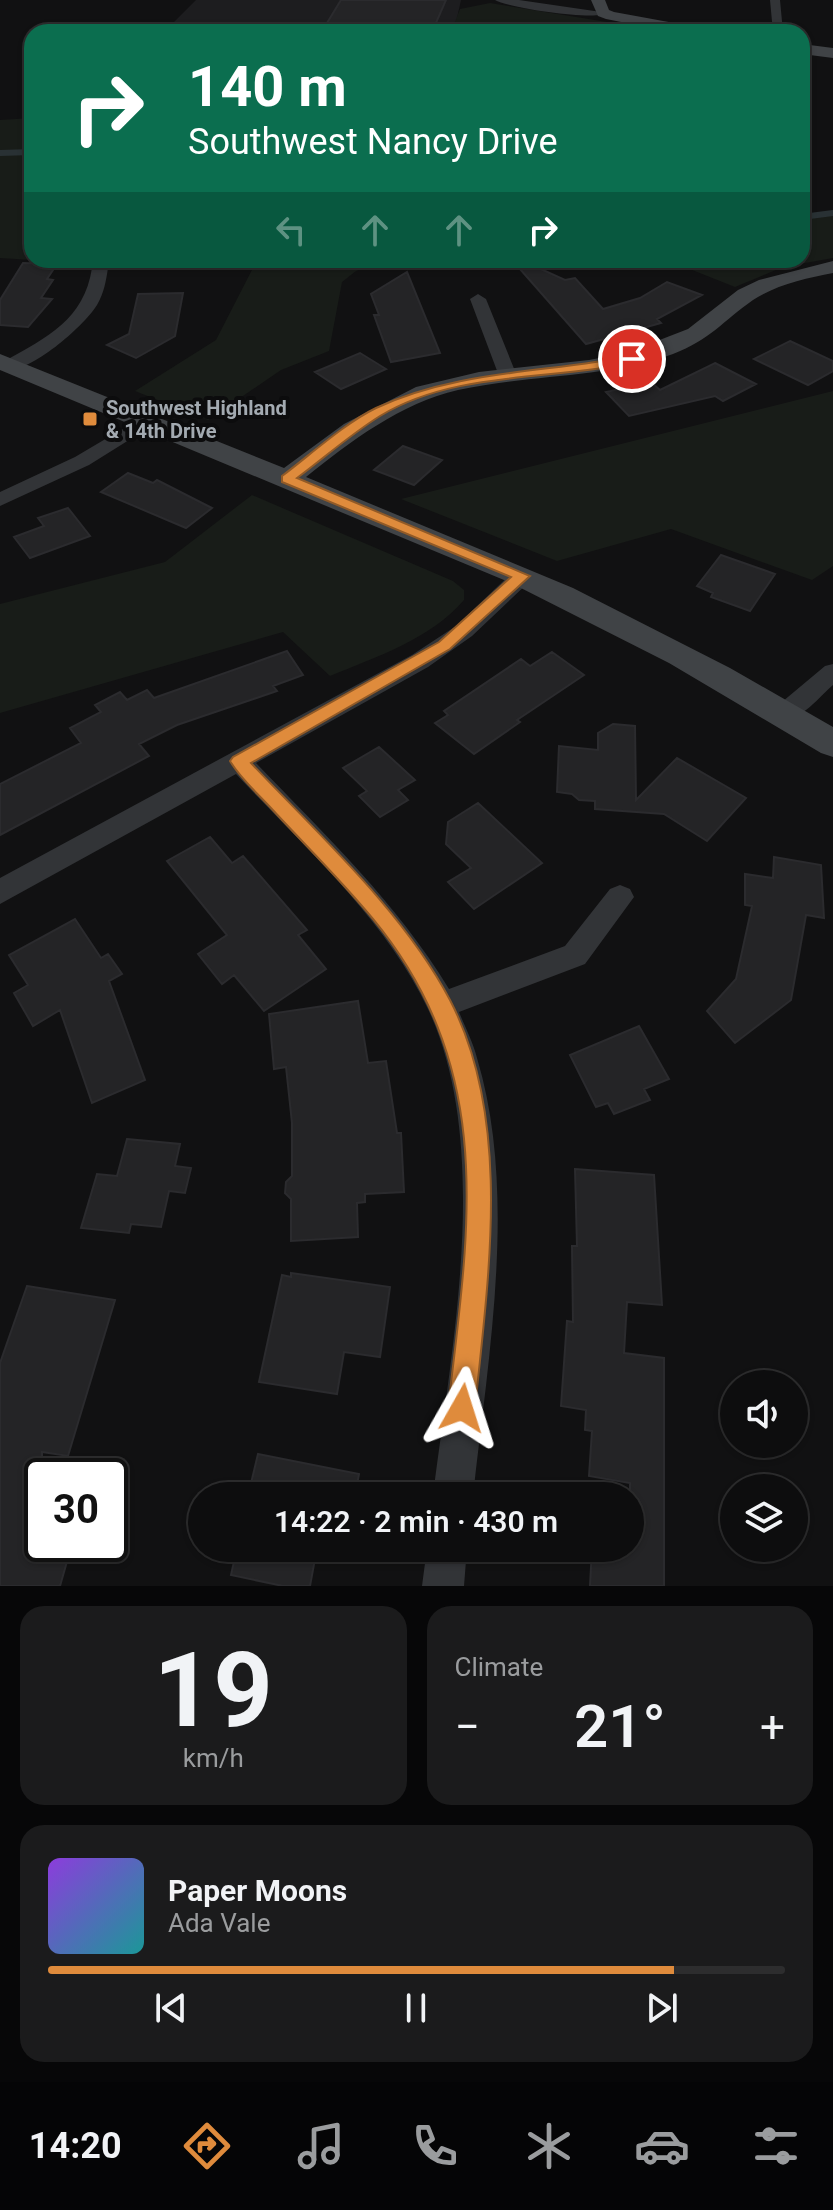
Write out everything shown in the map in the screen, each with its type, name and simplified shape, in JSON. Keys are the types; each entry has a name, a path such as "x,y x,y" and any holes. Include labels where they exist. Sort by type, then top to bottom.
{"street":[{"path":"500,0 601,6 633,21 650,24"},
{"path":"775,0 777,24"},
{"path":"810,50 833,53"},
{"path":"287,479 355,426 401,401 454,384 578,370 653,353 707,328 742,298 760,288 794,275 833,267"},
{"path":"6,363 58,336 86,311 99,286 100,268"},
{"path":"478,299 508,376"},
{"path":"6,363 522,576 683,655 833,744"},
{"path":"0,500 82,461 146,421"},
{"path":"0,892 445,645 522,576"},
{"path":"785,713 833,672"},
{"path":"239,761 382,915 442,1005 461,1059 473,1111 479,1182 477,1262 454,1482"},
{"path":"442,1005 575,955 620,897"},
{"path":"443,1586 446,1562"}],"shaded area":[{"path":"196,0 461,0 456,24 172,24"},
{"path":"490,3 620,24 454,24 460,9"},
{"path":"24,118 24,260 0,258 0,120"},
{"path":"833,213 833,258 810,262 810,216"},
{"path":"253,268 364,268 342,282 329,351 281,370 208,420 135,391 216,340"},
{"path":"687,268 781,268 735,287"},
{"path":"833,391 833,566 812,580 671,529 557,561 401,499"},
{"path":"252,495 453,581 464,590 464,600 419,636 330,676 283,632 0,713 0,604 165,562"}],"building":[{"path":"341,0 446,0 436,24 326,24"},
{"path":"23,263 24,268 54,268 47,279 53,280 41,298 52,299 28,327 0,325 0,300"},
{"path":"519,268 539,268 565,280 575,278 603,309 640,298 667,282 702,295 657,319 661,323 586,344"},
{"path":"407,272 440,353 391,362 374,315 379,315 371,294"},
{"path":"183,293 175,336 136,358 107,345 129,334 138,294"},
{"path":"790,341 833,361 833,371 808,385 754,359"},
{"path":"360,353 386,369 341,389 315,372"},
{"path":"715,363 756,384 723,401 715,396 629,416 606,392 651,382 660,390"},
{"path":"403,446 442,460 414,485 374,470"},
{"path":"128,473 153,483 157,480 212,508 186,528 101,492"},
{"path":"68,508 90,536 30,558 14,537 44,526 38,518"},
{"path":"721,555 775,574 750,611 711,597 713,593 697,586"},
{"path":"287,651 303,675 273,686 277,691 177,725 139,744 149,756 0,835 0,784 81,743 70,728 101,712 95,705 120,692 127,700 147,690 154,698"},
{"path":"552,652 584,675 517,720 520,722 474,754 435,723 448,715 444,711 521,659 530,666"},
{"path":"613,724 635,726 636,800 677,758 746,798 707,841 664,814 595,809 595,801 579,800 572,794 557,792 559,746 598,750 598,733"},
{"path":"379,747 415,780 398,790 408,800 380,817 359,796 367,791 343,768"},
{"path":"478,803 542,863 474,909 448,882 471,868 446,844 448,822"},
{"path":"210,837 232,863 243,856 307,930 298,935 326,969 264,1011 234,975 222,984 198,954 227,935 167,861"},
{"path":"774,857 821,865 824,918 806,915 791,1000 735,1043 707,1011 736,979 752,906 745,905 745,874 773,878"},
{"path":"75,919 101,958 108,954 122,974 109,981 145,1080 92,1103 60,1010 33,1026 14,993 28,985 9,955"},
{"path":"358,1001 368,1063 386,1061 397,1133 401,1133 404,1192 365,1194 365,1202 357,1203 358,1237 291,1241 291,1199 285,1193 286,1182 292,1176 292,1123 286,1067 274,1069 269,1014"},
{"path":"639,1026 669,1079 644,1089 650,1100 614,1114 608,1103 596,1107 570,1055"},
{"path":"127,1139 180,1144 175,1166 191,1168 185,1193 169,1191 161,1227 131,1224 129,1233 81,1228 97,1174 117,1176"},
{"path":"575,1169 654,1175 662,1305 627,1302 624,1353 664,1358 664,1586 590,1586 591,1562 644,1562 644,1482 589,1476 592,1431 585,1430 586,1410 561,1406 567,1321 573,1322 572,1246 577,1246"},
{"path":"291,1273 390,1287 380,1357 344,1352 337,1394 259,1382 282,1275 291,1277"},
{"path":"27,1286 115,1300 68,1456 42,1452 42,1458 24,1458 24,1562 67,1562 60,1586 0,1586 0,1363"},
{"path":"258,1454 359,1474 358,1482 251,1482"},
{"path":"234,1562 314,1562 310,1586 283,1586 231,1575"}],"waterway":[{"path":"0,153 24,152"},
{"path":"810,216 833,213"}],"place":[{"name":"Southwest Highland & 14th Drive","path":"90,419"}],"route":[{"path":"462,1408 477,1262 479,1182 473,1111 461,1059 442,1005 382,915 239,761 445,645 522,576 287,479 377,412 429,390 477,379 578,370 632,359"}]}
